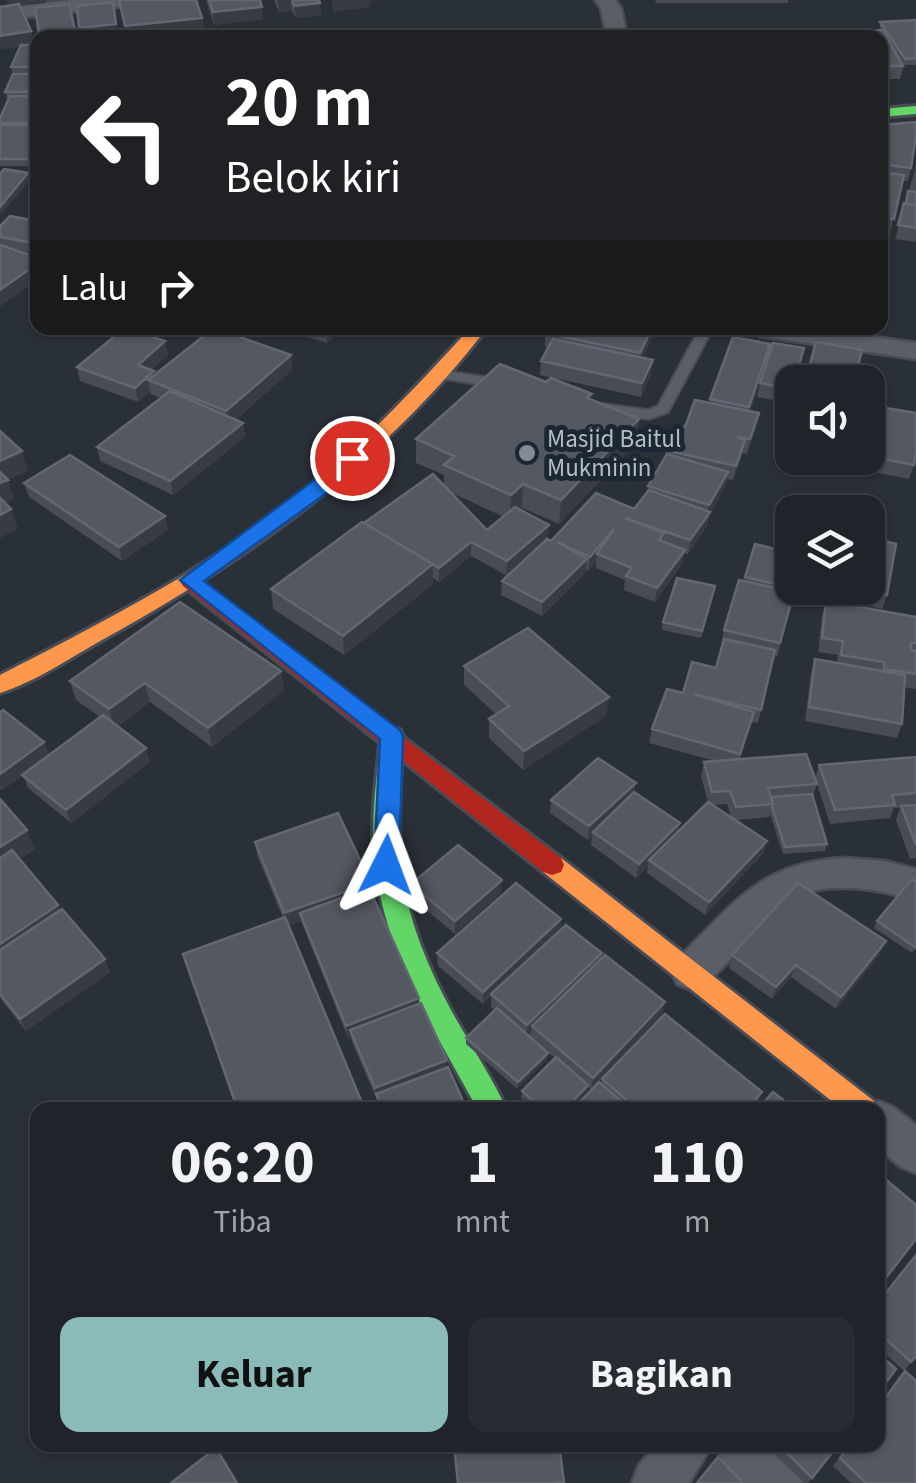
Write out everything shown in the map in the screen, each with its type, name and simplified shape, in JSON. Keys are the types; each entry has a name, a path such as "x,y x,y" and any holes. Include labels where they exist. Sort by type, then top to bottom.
{"main road":[{"path":"888,112 916,110"},
{"path":"0,685 190,580 324,486 473,335"},
{"path":"190,580 854,1102"},
{"path":"392,736 386,865 406,941 439,1012 489,1102"}],"street":[{"path":"0,14 124,0"},
{"path":"605,0 611,8 615,30"},
{"path":"807,335 916,351"},
{"path":"691,972 776,888 832,873 865,872 916,885"},
{"path":"885,1127 916,1152"},
{"path":"657,1483 681,1452"},
{"path":"747,1452 778,1483"}],"lane":[{"path":"585,404 649,415 664,409 702,335"},
{"path":"438,374 527,390"}],"building":[{"path":"119,0 196,0 202,18 125,26"},
{"path":"209,0 260,0 262,7 213,12"},
{"path":"292,0 319,0 320,3 294,6"},
{"path":"113,2 116,24 79,28 77,6"},
{"path":"19,4 30,31 0,36 0,7"},
{"path":"69,4 75,30 38,30 35,8"},
{"path":"916,20 916,58 905,59 880,22"},
{"path":"888,39 903,66 888,66"},
{"path":"21,45 30,45 30,67 11,67"},
{"path":"13,74 30,74 30,92 5,92"},
{"path":"10,96 30,96 30,123 0,123"},
{"path":"916,122 911,168 888,165 888,124"},
{"path":"0,125 30,125 30,159 0,159"},
{"path":"4,169 28,173 0,207 0,174"},
{"path":"888,173 904,175 894,219 888,218"},
{"path":"908,191 916,192 916,205 906,204"},
{"path":"904,203 916,205 916,228 898,225"},
{"path":"10,216 30,220 30,243 0,237 0,226"},
{"path":"0,245 30,255 30,269 0,290"},
{"path":"116,335 147,335 165,341 138,365 154,371 135,388 77,367"},
{"path":"205,335 234,335 291,355 226,411 148,380"},
{"path":"554,335 649,335 640,353"},
{"path":"733,337 770,344 749,407 710,399"},
{"path":"553,339 653,360 642,383 541,361"},
{"path":"816,342 862,350 858,365 810,365"},
{"path":"773,343 804,348 799,365 775,365 775,386 760,383"},
{"name":"Masjid Baitul Mukminin","path":"500,364 592,394 587,398 639,419 561,500 523,484 511,495 444,465 454,456 416,439"},
{"path":"170,391 243,423 170,481 97,447"},
{"path":"695,400 759,413 750,439 737,437 745,440 736,466 666,450 677,425 685,427"},
{"path":"885,408 916,413 914,465 885,459"},
{"path":"0,431 22,451 0,461"},
{"path":"667,454 728,472 709,505 648,486"},
{"path":"70,455 165,516 119,547 24,483"},
{"path":"433,474 487,530 515,507 549,525 507,561 471,542 439,568 364,523"},
{"path":"649,490 710,512 690,540 625,518 664,533 659,540 685,550 657,588 626,576 632,568 597,554 614,529 590,557 557,542 587,559 542,602 502,581 547,539 551,541 596,493 634,509"},
{"path":"0,498 11,509 0,515"},
{"path":"362,522 433,564 343,636 271,589"},
{"path":"885,541 896,544 885,595"},
{"path":"755,544 775,549 775,584 745,577"},
{"path":"677,578 715,586 702,631 663,622"},
{"path":"739,580 775,588 775,605 790,605 780,643 724,630"},
{"path":"180,602 281,671 208,728 145,683 109,709 70,681"},
{"path":"826,605 848,605 916,617 916,643 911,643 911,650 916,651 916,674 884,669 884,662 841,655 843,641 822,638"},
{"path":"528,628 609,697 524,751 489,719 509,706 464,666"},
{"path":"724,639 775,650 761,710 693,694 754,712 740,754 652,729 667,689 683,693 692,662 716,668"},
{"path":"815,659 905,675 902,724 809,707"},
{"path":"3,710 44,742 0,774 0,712"},
{"path":"103,715 146,748 66,810 22,775"},
{"path":"806,754 817,784 768,788 773,804 736,807 730,791 712,792 704,762"},
{"path":"916,757 916,793 892,795 895,805 835,810 819,765"},
{"path":"598,758 636,783 589,826 551,800"},
{"path":"634,792 680,823 639,864 593,832"},
{"path":"812,794 827,844 785,847 771,797"},
{"path":"0,799 27,830 0,847"},
{"path":"708,802 767,841 709,902 649,860"},
{"path":"916,805 916,845 901,806"},
{"path":"338,813 371,883 284,913 255,842"},
{"path":"458,845 502,880 455,921 411,884"},
{"path":"12,850 58,905 0,944 0,858"},
{"path":"912,879 916,882 915,947 877,921"},
{"path":"516,883 561,919 483,992 437,953"},
{"path":"798,883 886,941 841,997 796,965 776,987 732,955"},
{"path":"369,888 419,998 346,1026 300,913"},
{"path":"62,909 105,959 20,1019 0,994 0,950"},
{"path":"285,917 362,1102 235,1102 183,954"},
{"path":"566,925 602,953 527,1025 491,994"},
{"path":"605,955 665,1002 593,1078 532,1026"},
{"path":"421,1003 447,1060 375,1088 350,1030"},
{"path":"497,1008 548,1053 518,1082 466,1038"},
{"path":"665,1014 762,1092 753,1102 629,1102 602,1079"},
{"path":"556,1057 588,1085 572,1102 534,1102 522,1091"},
{"path":"448,1067 463,1102 380,1102 376,1094"},
{"path":"599,1082 623,1102 580,1102"},
{"path":"773,1092 786,1102 764,1102"},
{"path":"885,1179 916,1205 916,1239 885,1279"},
{"path":"916,1255 916,1356 911,1362 885,1338 885,1294"},
{"path":"885,1359 896,1369 885,1384"},
{"path":"905,1371 916,1381 916,1483 866,1483 840,1458 845,1452 885,1452 885,1398"},
{"path":"211,1452 218,1452 237,1483 171,1483"},
{"path":"455,1452 560,1452 564,1482 458,1483"},
{"path":"786,1452 832,1452 812,1478"},
{"path":"718,1457 743,1483 697,1483"}],"traffic: fast":[{"path":"888,112 916,110"},
{"path":"392,736 385,834 393,899 428,992 489,1102"}],"traffic: slow":[{"path":"0,685 184,584 288,514 388,425 473,335"},
{"path":"552,865 854,1102"}],"traffic: jam":[{"path":"190,581 552,865"}],"place":[{"name":"Masjid Baitul Mukminin","path":"527,453"}],"route":[{"path":"352,458 324,486 190,580 392,736 386,865"}]}
